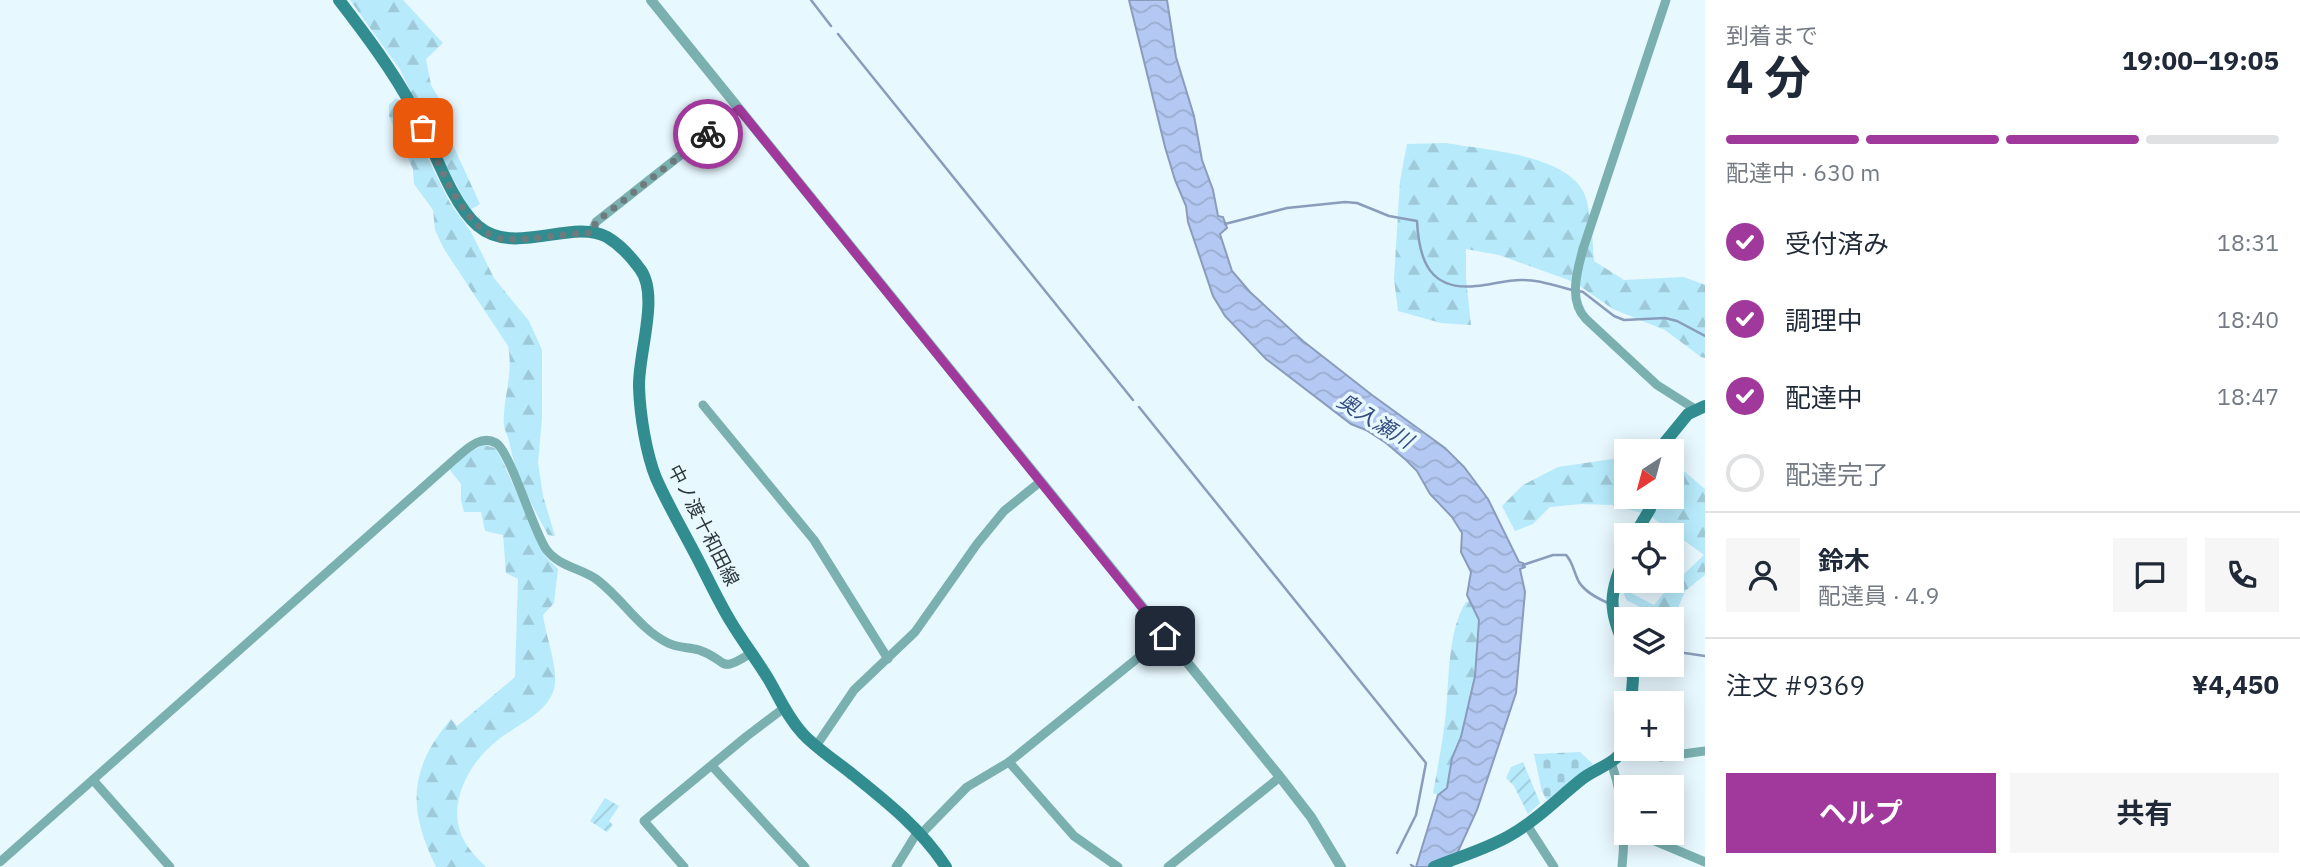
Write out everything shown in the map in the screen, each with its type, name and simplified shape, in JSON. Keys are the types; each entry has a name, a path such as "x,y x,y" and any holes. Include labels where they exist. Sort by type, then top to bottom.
{"main road":[{"path":"339,0 395,78 415,111 458,199 477,225 489,234 504,239 591,233"},
{"name":"中ノ渡十和田線","path":"591,233 609,238 630,257 646,279 649,300 640,354 639,386 652,464 730,620 803,734 920,832 946,867"},
{"path":"1667,439 1680,422 1700,407"},
{"path":"1614,593 1611,604 1614,613"},
{"path":"1434,867 1508,837 1527,825 1582,779 1614,759"}],"street":[{"path":"651,0 1280,777 1311,817 1341,867"},
{"path":"1666,0 1583,249 1575,292 1578,307 1586,319 1657,385 1700,407"},
{"path":"591,233 596,222 739,109"},
{"path":"704,405 814,540 888,659"},
{"path":"0,862 461,453 473,444 483,441 493,441 500,445 506,454 513,477 545,547 554,558 606,587 637,619 669,644 702,651 727,665 733,665 751,653"},
{"path":"816,746 854,690 915,632 1004,510 1040,482"},
{"path":"896,867 920,832 967,787 1009,762 1165,636"},
{"path":"684,867 645,821 784,708"},
{"path":"1684,754 1705,751"},
{"path":"1009,762 1074,836 1118,867"},
{"path":"1611,762 1616,775"},
{"path":"712,766 804,867"},
{"path":"1168,867 1280,777"},
{"path":"93,780 170,867"},
{"path":"1527,825 1554,867"},
{"path":"1622,867 1624,845"},
{"path":"1665,845 1705,862"}],"green space":[{"path":"350,0 403,0 443,43 426,59 431,85 453,123 446,130 480,204 470,210 435,145 401,71"},
{"path":"396,98 403,103 411,125 450,203 471,232 494,278 529,321 542,350 542,418 538,463 543,496 555,536 548,535 530,501 515,466 504,428 510,367 508,346 444,249 435,230 433,210 414,184 413,169 389,116 389,105"},
{"path":"1446,143 1541,161 1573,179 1583,191 1588,206 1594,261 1624,280 1684,277 1705,285 1705,358 1665,330 1613,309 1574,282 1499,255 1466,249 1471,325 1441,323 1398,311 1394,279 1400,181 1407,144"},
{"path":"484,445 495,448 501,458 545,556 558,569 554,603 543,615 554,663 555,681 554,689 545,705 487,749 468,774 462,788 457,818 461,833 470,850 486,867 436,867 420,827 417,808 420,773 427,755 451,719 457,726 515,677 518,579 506,573 503,535 485,531 481,512 464,512 461,484 449,469"},
{"path":"1614,459 1614,506 1581,504 1550,507 1533,524 1515,531 1502,506 1523,485 1558,467"},
{"path":"1684,471 1705,489 1705,575 1685,591 1678,607 1640,607 1628,601 1624,595 1631,593 1654,605 1664,593 1684,593 1684,574 1704,555 1684,540 1684,523 1660,523 1649,515 1626,509 1684,509"},
{"path":"1471,601 1479,620 1475,676 1461,737 1452,758 1447,788 1438,795 1433,793 1445,723 1453,640 1460,613 1466,602"},
{"path":"1580,752 1593,764 1547,800 1542,792 1534,754"},
{"path":"1523,762 1540,803 1528,814 1514,786 1506,778 1511,767"},
{"path":"605,798 619,806 609,821 613,825 607,832 590,821"}],"water":[{"name":"奥入瀬川","path":"1129,0 1167,0 1176,57 1194,116 1202,160 1213,190 1218,216 1223,217 1227,228 1220,234 1232,271 1250,292 1303,341 1445,448 1464,467 1488,499 1519,562 1525,567 1520,569 1525,592 1516,693 1477,810 1451,867 1416,867 1438,795 1447,788 1452,758 1461,737 1475,676 1479,620 1467,595 1471,572 1461,552 1462,533 1406,460 1386,443 1351,424 1266,359 1225,316 1213,296 1188,222 1186,206 1175,180"}],"waterway":[{"path":"811,0 831,26"},
{"path":"838,34 1133,400"},
{"path":"1225,224 1287,208 1357,203 1389,216 1417,221 1424,260 1430,270 1448,284 1476,286 1530,280 1572,290"},
{"path":"1579,291 1624,320 1665,318 1677,321 1705,336"},
{"path":"1139,407 1426,763 1416,815 1397,853"},
{"path":"1523,565 1553,555 1566,555 1582,586 1608,603"},
{"path":"1684,653 1705,656"}],"way so far":[{"path":"423,128 468,216 489,234 504,239 591,233 596,222 708,134"}],"route":[{"path":"708,134 739,109 1165,636"}]}
